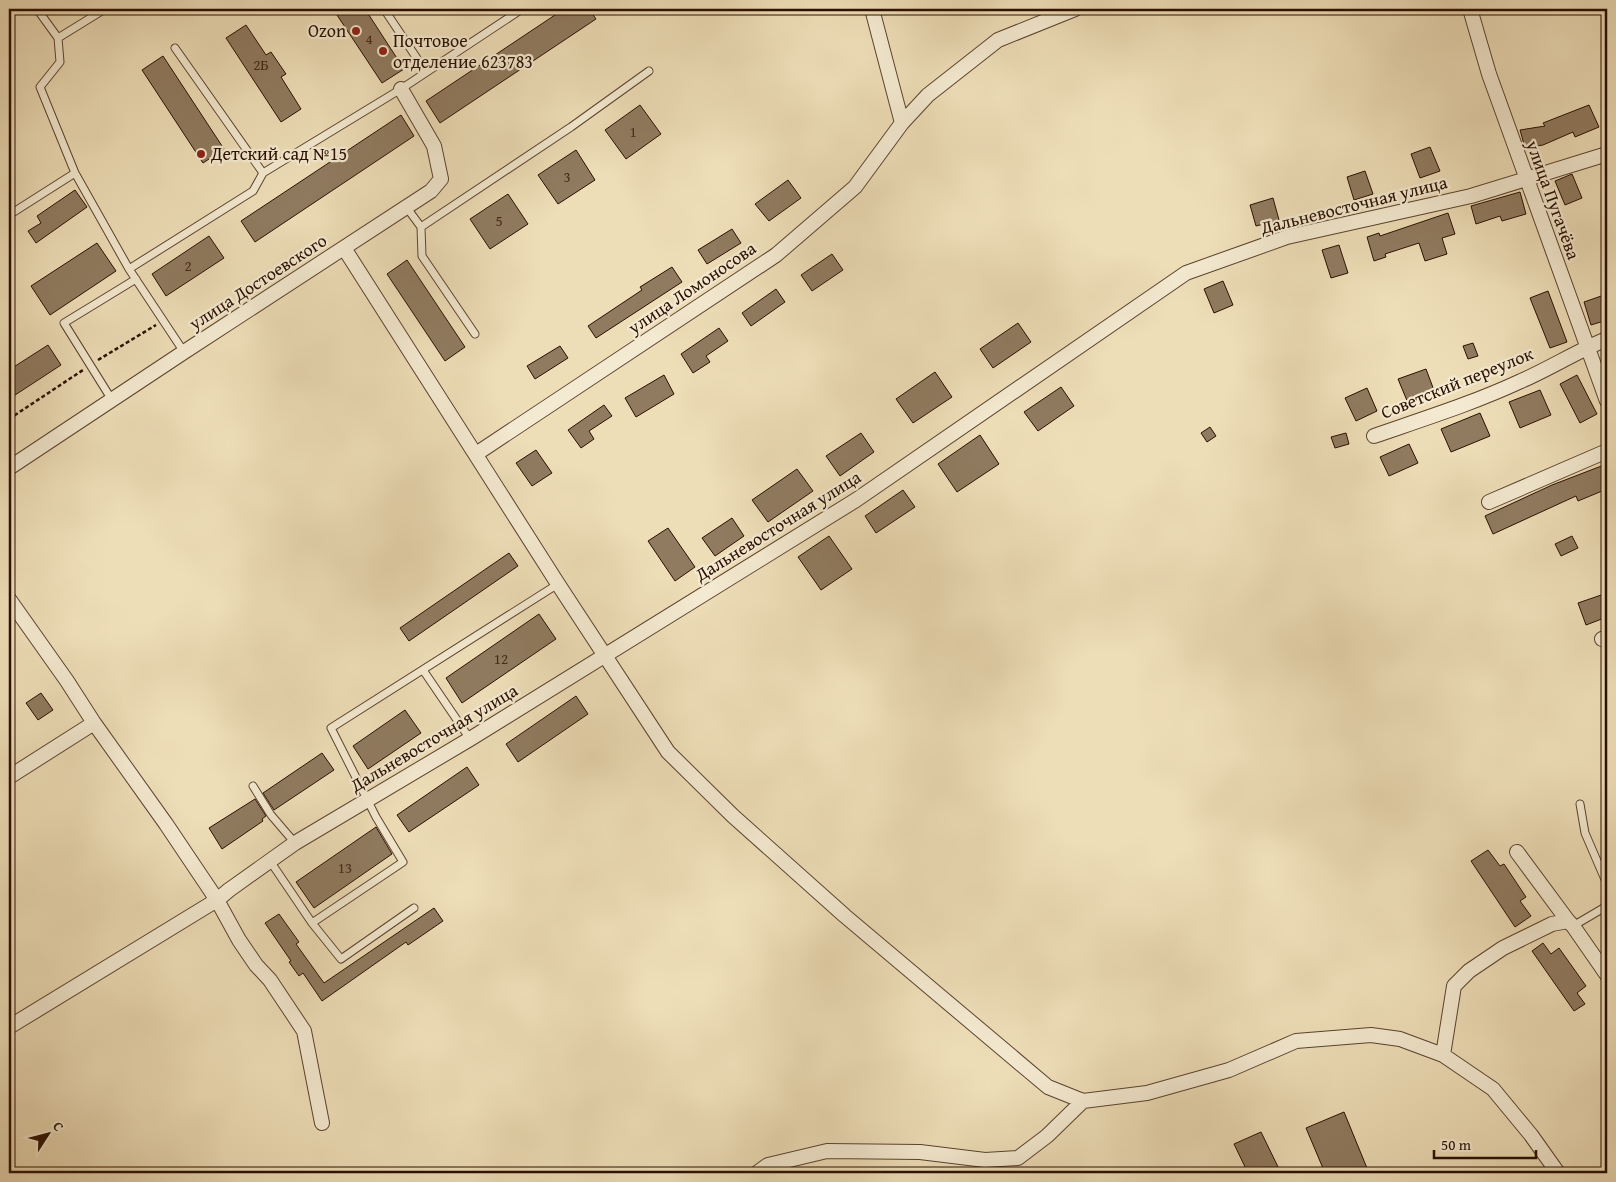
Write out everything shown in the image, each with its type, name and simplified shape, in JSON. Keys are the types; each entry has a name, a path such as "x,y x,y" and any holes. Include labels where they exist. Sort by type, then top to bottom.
{"street":[{"path":"872,9 902,123"},
{"name":"улица Ломоносова","path":"476,454 776,255 855,187 902,123 928,95 998,40 1075,9"},
{"name":"улица Пугачёва","path":"1470,9 1488,74 1607,401"},
{"name":"улица Достоевского","path":"9,468 431,192 441,180 434,146 401,89"},
{"name":"Дальневосточная улица","path":"9,1027 217,900 295,842 470,739 856,500 1186,273 1287,237 1471,196 1607,154"},
{"path":"344,248 558,584 668,752 733,816 846,916 1048,1087 1083,1101 1147,1094 1229,1070 1296,1041 1371,1035 1400,1039 1443,1054 1493,1089 1531,1135 1558,1173"},
{"name":"Советский переулок","path":"1374,436 1521,381 1607,338"},
{"path":"1489,502 1607,451"},
{"path":"9,599 166,824 217,900 239,940 270,980 304,1032 322,1123"},
{"path":"9,777 94,723"},
{"path":"1517,852 1607,975"},
{"path":"1443,1054 1454,986 1469,971 1502,948 1552,924 1571,924"},
{"path":"757,1173 768,1165 827,1151 920,1152 985,1160 1018,1158 1047,1136 1083,1101"}],"lane":[{"path":"9,12 13,9"},
{"path":"37,9 58,38 60,62 40,87 75,173 136,279 184,352"},
{"path":"58,38 105,9"},
{"path":"384,9 426,72"},
{"path":"130,269 253,191 263,173 401,89 522,9"},
{"path":"175,48 263,173"},
{"path":"421,227 571,127 648,71"},
{"path":"9,215 75,173"},
{"path":"407,208 421,227 422,256 475,334"},
{"path":"112,400 64,323 136,279"},
{"path":"312,923 403,862 331,728 558,584"},
{"path":"423,670 470,739"},
{"path":"253,786 271,815 295,842"},
{"path":"1580,804 1585,834 1607,884"},
{"path":"270,861 312,923 341,959 414,908"},
{"path":"1571,924 1607,906"}],"building":[{"path":"333,9 365,9 404,69 382,83"},
{"path":"564,9 589,9 596,19 440,123 426,101"},
{"path":"246,25 266,55 271,52 286,74 281,77 301,109 281,122 226,38"},
{"path":"163,56 224,149 203,163 142,70"},
{"path":"640,105 661,134 626,159 605,130"},
{"path":"1589,105 1599,127 1575,137 1573,132 1543,145 1525,148 1520,130 1545,126 1543,123"},
{"path":"401,115 414,136 255,242 241,221"},
{"path":"1430,147 1440,171 1420,178 1411,154"},
{"path":"576,150 595,180 558,204 538,175"},
{"path":"1365,171 1373,194 1354,200 1347,177"},
{"path":"1572,174 1582,198 1565,205 1555,181"},
{"path":"788,180 801,198 769,221 755,204"},
{"path":"75,190 87,207 36,243 28,231 41,223 37,216"},
{"path":"1520,192 1526,214 1502,221 1500,216 1476,224 1471,206"},
{"path":"508,194 528,224 490,249 470,219"},
{"path":"1273,198 1279,220 1256,226 1250,205"},
{"path":"1448,213 1455,234 1442,238 1447,254 1425,261 1419,243 1385,254 1386,257 1374,261 1367,237 1379,233 1380,236"},
{"path":"732,229 741,243 707,264 698,250"},
{"path":"209,236 224,258 166,296 152,274"},
{"path":"97,243 116,271 50,315 31,286"},
{"path":"1339,245 1348,273 1331,278 1322,250"},
{"path":"832,254 843,270 812,291 801,275"},
{"path":"407,260 465,347 445,361 387,274"},
{"path":"672,267 682,282 596,338 588,326 642,290 640,287"},
{"path":"1223,281 1233,305 1214,313 1204,289"},
{"path":"776,289 785,302 751,326 742,313"},
{"path":"1548,291 1567,342 1550,348 1530,298"},
{"path":"1607,294 1607,320 1591,325 1584,302"},
{"path":"1018,323 1031,342 993,368 980,349"},
{"path":"719,328 728,341 706,356 710,362 693,373 681,354"},
{"path":"1473,343 1478,356 1468,359 1463,346"},
{"path":"48,345 61,365 9,399 9,370"},
{"path":"560,346 568,358 535,379 527,366"},
{"path":"1426,369 1435,393 1408,403 1398,379"},
{"path":"935,372 952,397 913,423 896,399"},
{"path":"664,375 674,394 636,417 625,398"},
{"path":"1577,375 1597,414 1580,423 1560,384"},
{"path":"1061,387 1074,406 1038,431 1024,412"},
{"path":"1367,388 1377,411 1356,421 1345,398"},
{"path":"1540,390 1551,415 1520,428 1509,402"},
{"path":"604,405 612,416 589,431 594,439 581,448 568,430"},
{"path":"1480,413 1490,436 1451,452 1441,429"},
{"path":"1210,427 1216,436 1207,442 1201,433"},
{"path":"861,433 874,452 840,476 826,456"},
{"path":"1346,433 1349,444 1335,448 1331,437"},
{"path":"980,435 999,464 957,492 938,464"},
{"path":"1409,444 1418,463 1389,476 1380,457"},
{"path":"536,450 552,473 532,486 516,463"},
{"path":"1604,465 1607,474 1607,489 1578,501 1576,496 1493,534 1485,516 1552,485"},
{"path":"797,469 813,491 768,522 752,500"},
{"path":"903,490 915,507 876,533 865,516"},
{"path":"732,518 744,536 715,556 702,538"},
{"path":"668,528 695,567 675,581 648,541"},
{"path":"829,536 852,569 821,590 798,557"},
{"path":"1572,536 1578,548 1561,556 1555,544"},
{"path":"509,553 518,566 409,641 400,628"},
{"path":"1607,593 1607,617 1586,625 1578,603"},
{"path":"539,614 556,639 462,703 446,678"},
{"path":"41,693 53,710 38,720 26,703"},
{"path":"576,696 588,714 518,762 506,744"},
{"path":"405,710 421,733 368,769 353,746"},
{"path":"322,753 334,770 274,810 263,793"},
{"path":"467,767 479,785 409,832 397,815"},
{"path":"255,799 266,816 262,819 263,821 222,849 209,828"},
{"path":"376,827 392,854 314,908 296,882"},
{"path":"1488,850 1500,866 1504,864 1526,897 1520,901 1531,916 1515,927 1471,861"},
{"path":"434,908 443,921 408,945 406,942 322,1001 303,973 299,976 265,923 279,914 299,942 296,944 324,983"},
{"path":"1543,943 1551,954 1559,948 1586,986 1577,993 1585,1004 1574,1011 1532,951"},
{"path":"1344,1112 1369,1173 1325,1173 1306,1128"},
{"path":"1261,1132 1281,1173 1248,1173 1234,1144"}],"place":[{"name":"Ozon","path":"356,31"},
{"name":"Почтовое отделение 623783","path":"383,51"},
{"name":"Детский сад №15","path":"201,154"}]}
